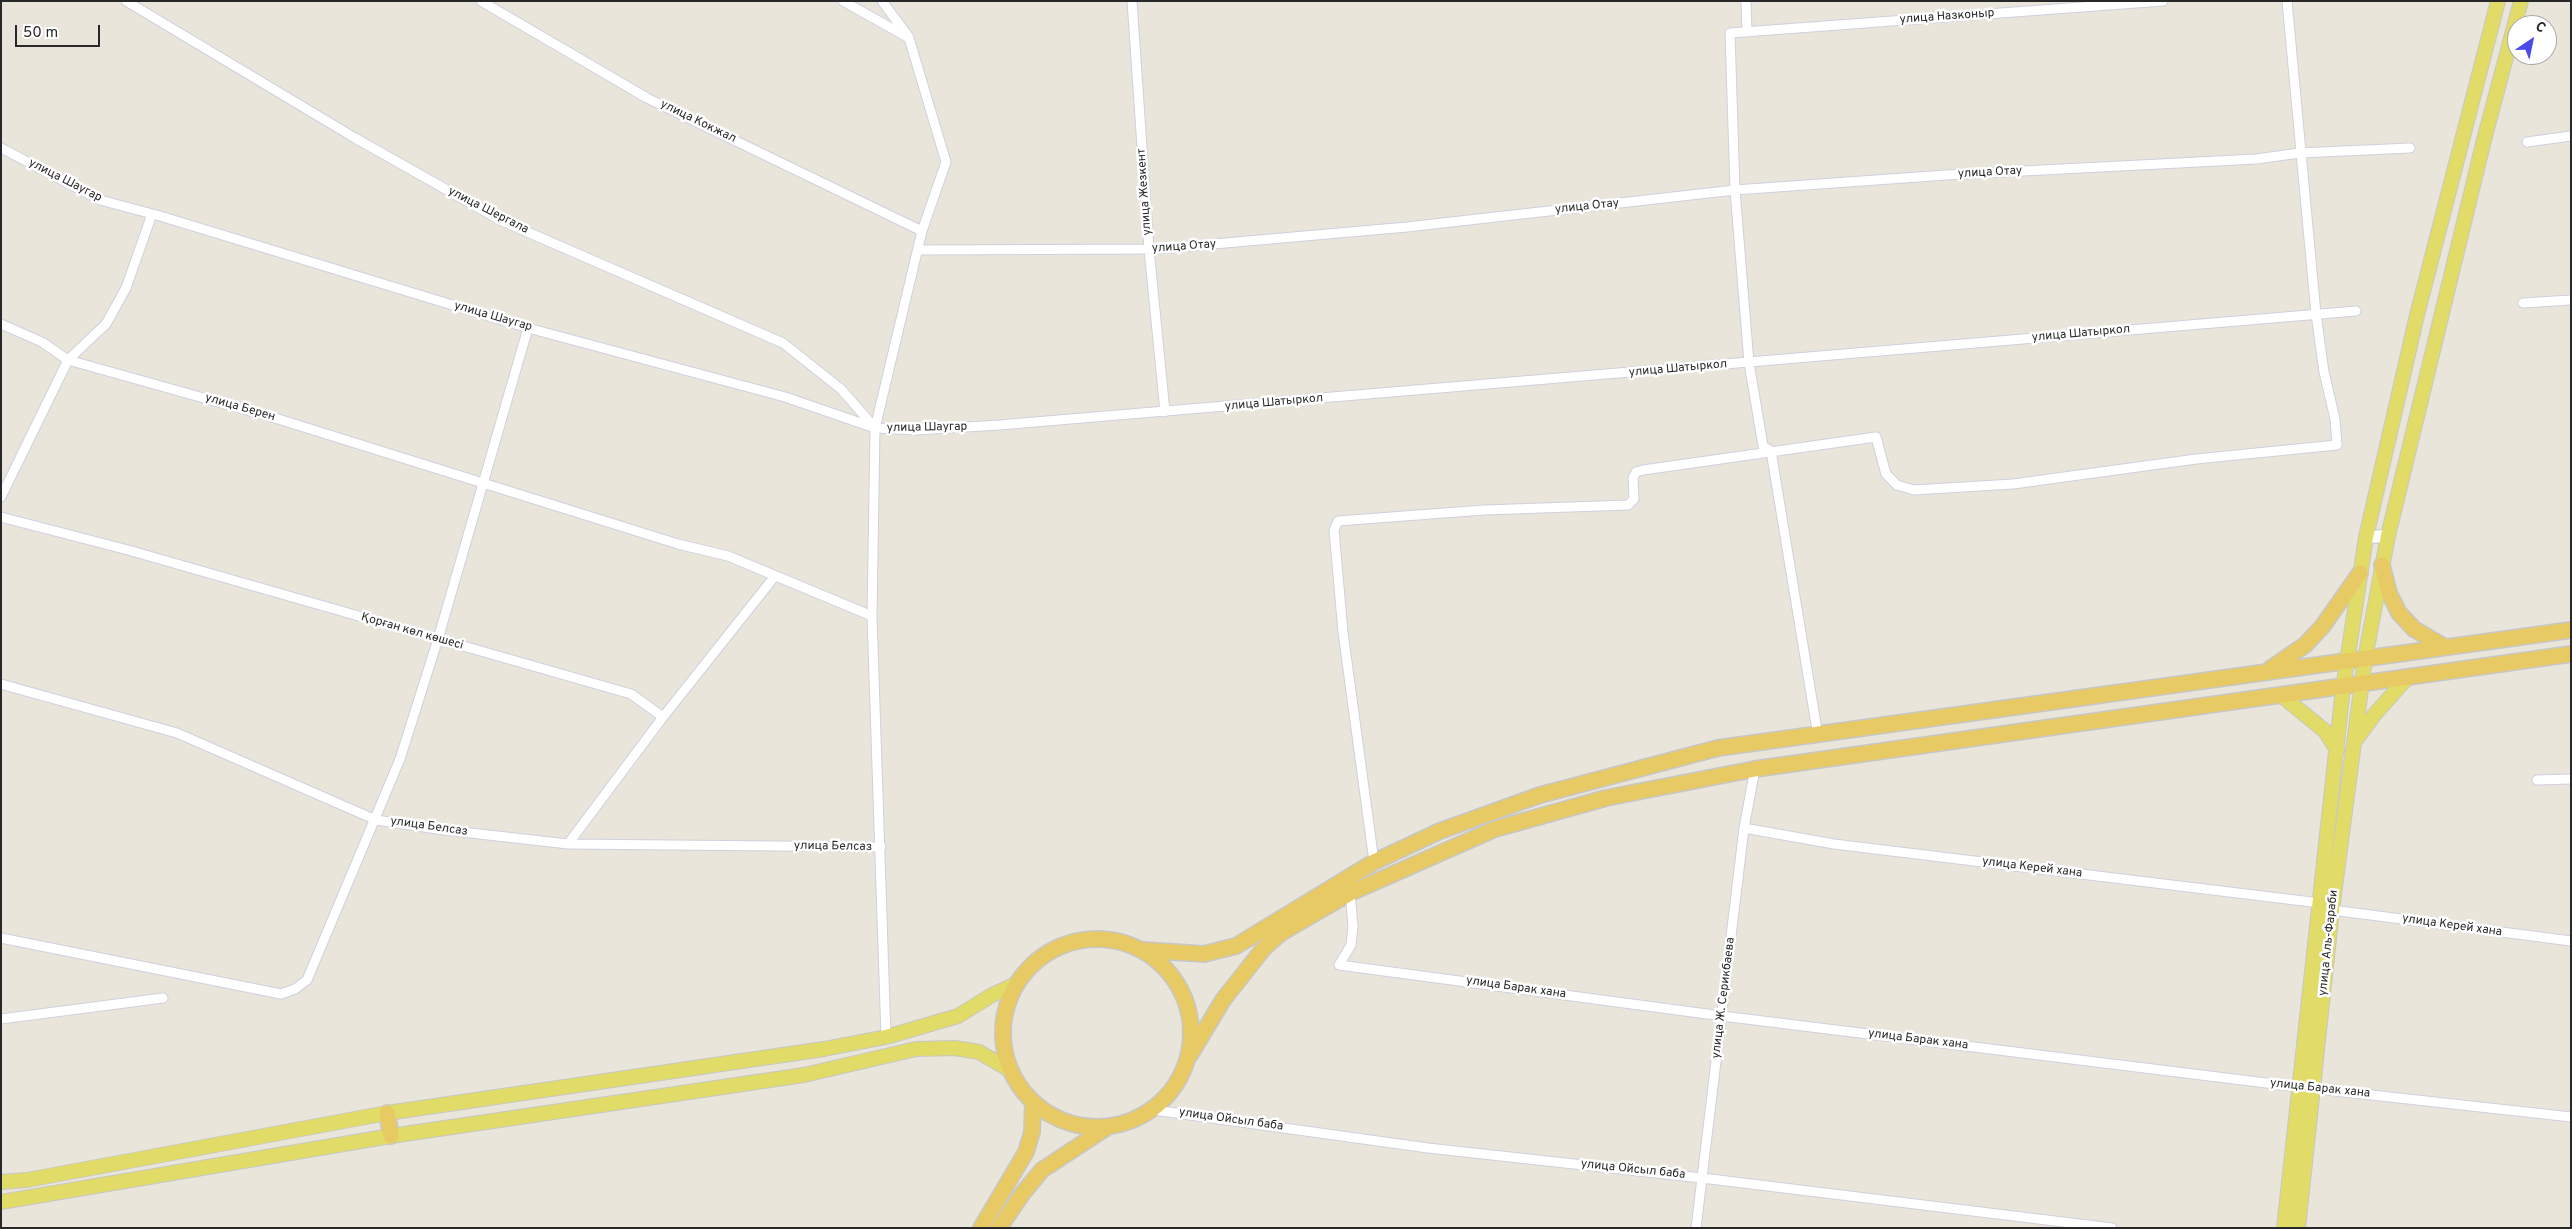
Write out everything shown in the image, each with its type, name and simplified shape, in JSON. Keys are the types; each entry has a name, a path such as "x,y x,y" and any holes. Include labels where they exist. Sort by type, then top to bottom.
{"highway":[{"path":"2382,565 2389,593 2399,613 2414,629 2445,647"},
{"path":"2264,673 2299,649 2322,627 2360,573"},
{"path":"2571,630 1818,736 1718,748 1540,795 1440,830 1374,862 1236,946 1204,954 1143,950 1116,940 1106,939 1086,938 1058,946 1033,962 1014,985 1004,1012 1002,1042 1010,1070 1020,1088 1033,1103 1055,1118 1080,1126 1106,1128 1131,1122 1154,1110 1177,1086 1190,1056 1223,1000 1264,948 1281,933 1350,894 1495,830 1606,798 1754,769 2343,688 2571,654"},
{"path":"1143,950 1168,969 1184,995 1192,1025 1190,1056"},
{"path":"981,1228 1026,1152 1032,1132 1033,1103"},
{"path":"387,1113 391,1136"},
{"path":"999,1228 1022,1193 1042,1170 1106,1128"}],"main road":[{"name":"улица Аль-Фараби","path":"2298,1228 2313,1088 2337,750 2343,688 2360,573 2366,537 2417,316 2498,1"},
{"name":"улица Аль-Фараби","path":"2284,1228 2299,1087 2365,659 2382,565 2484,140 2520,1"},
{"path":"2366,537 2388,536"},
{"path":"2353,743 2374,714 2407,678"},
{"path":"2282,696 2319,726 2337,750"},
{"path":"1,1182 27,1180 387,1113 679,1072 886,1037 958,1016 992,995 1014,985"},
{"path":"1,1202 391,1136 804,1075 916,1049 955,1048 978,1052 1010,1070"}],"street":[{"name":"улица Шергала","path":"126,1 355,138 502,221 783,342 841,389 875,428"},
{"name":"улица Кокжал","path":"480,1 647,98 922,231"},
{"path":"843,1 910,38"},
{"path":"882,1 910,38 946,162 922,231 875,428 872,616 881,847 880,914 886,1037"},
{"name":"улица Жезкент","path":"1132,1 1149,250 1165,412"},
{"path":"1746,1 1747,32"},
{"name":"улица Назконыр","path":"1735,190 1730,33 2164,1"},
{"path":"1374,862 1343,632 1334,530 1338,521 1475,511 1628,505 1634,499 1632,478 1636,472 1876,437 1886,474 1898,485 1914,490 2013,484 2196,459 2337,445 2335,419 2324,372 2316,314 2287,1"},
{"path":"2527,142 2571,136"},
{"name":"улица Шаугар","path":"1,148 100,200 528,328 785,397 875,428 917,430 999,425"},
{"name":"улица Отау","path":"918,250 1149,250 1398,228 1735,190 1946,175 2256,159 2300,152 2410,148"},
{"path":"1735,190 1749,364 1763,446 1771,451 1818,736"},
{"path":"1,497 68,360 106,324 126,288 152,214"},
{"path":"2523,303 2571,300"},
{"name":"улица Шатыркол","path":"999,425 1749,364 2356,311"},
{"name":"улица Берен","path":"1,324 42,342 68,360 275,418 678,544 728,556 872,616"},
{"path":"1,938 281,994 307,980 376,820 400,759 438,639 528,328"},
{"name":"Қорған көл көшесі","path":"1,517 128,550 631,694 663,717"},
{"path":"568,844 663,717 775,576"},
{"name":"улица Белсаз","path":"1,684 177,733 376,820 568,844 881,847"},
{"name":"улица Ж. Серикбаева","path":"1696,1228 1744,828 1754,769"},
{"path":"2537,780 2571,779"},
{"name":"улица Керей хана","path":"1744,828 1834,844 2326,906 2571,942"},
{"name":"улица Барак хана","path":"1350,894 1353,926 1351,945 1339,965 1722,1016 2299,1087 2571,1117"},
{"path":"1,1019 163,998"},
{"name":"улица Ойсыл баба","path":"1154,1110 1428,1148 1702,1178 2112,1228"}]}
